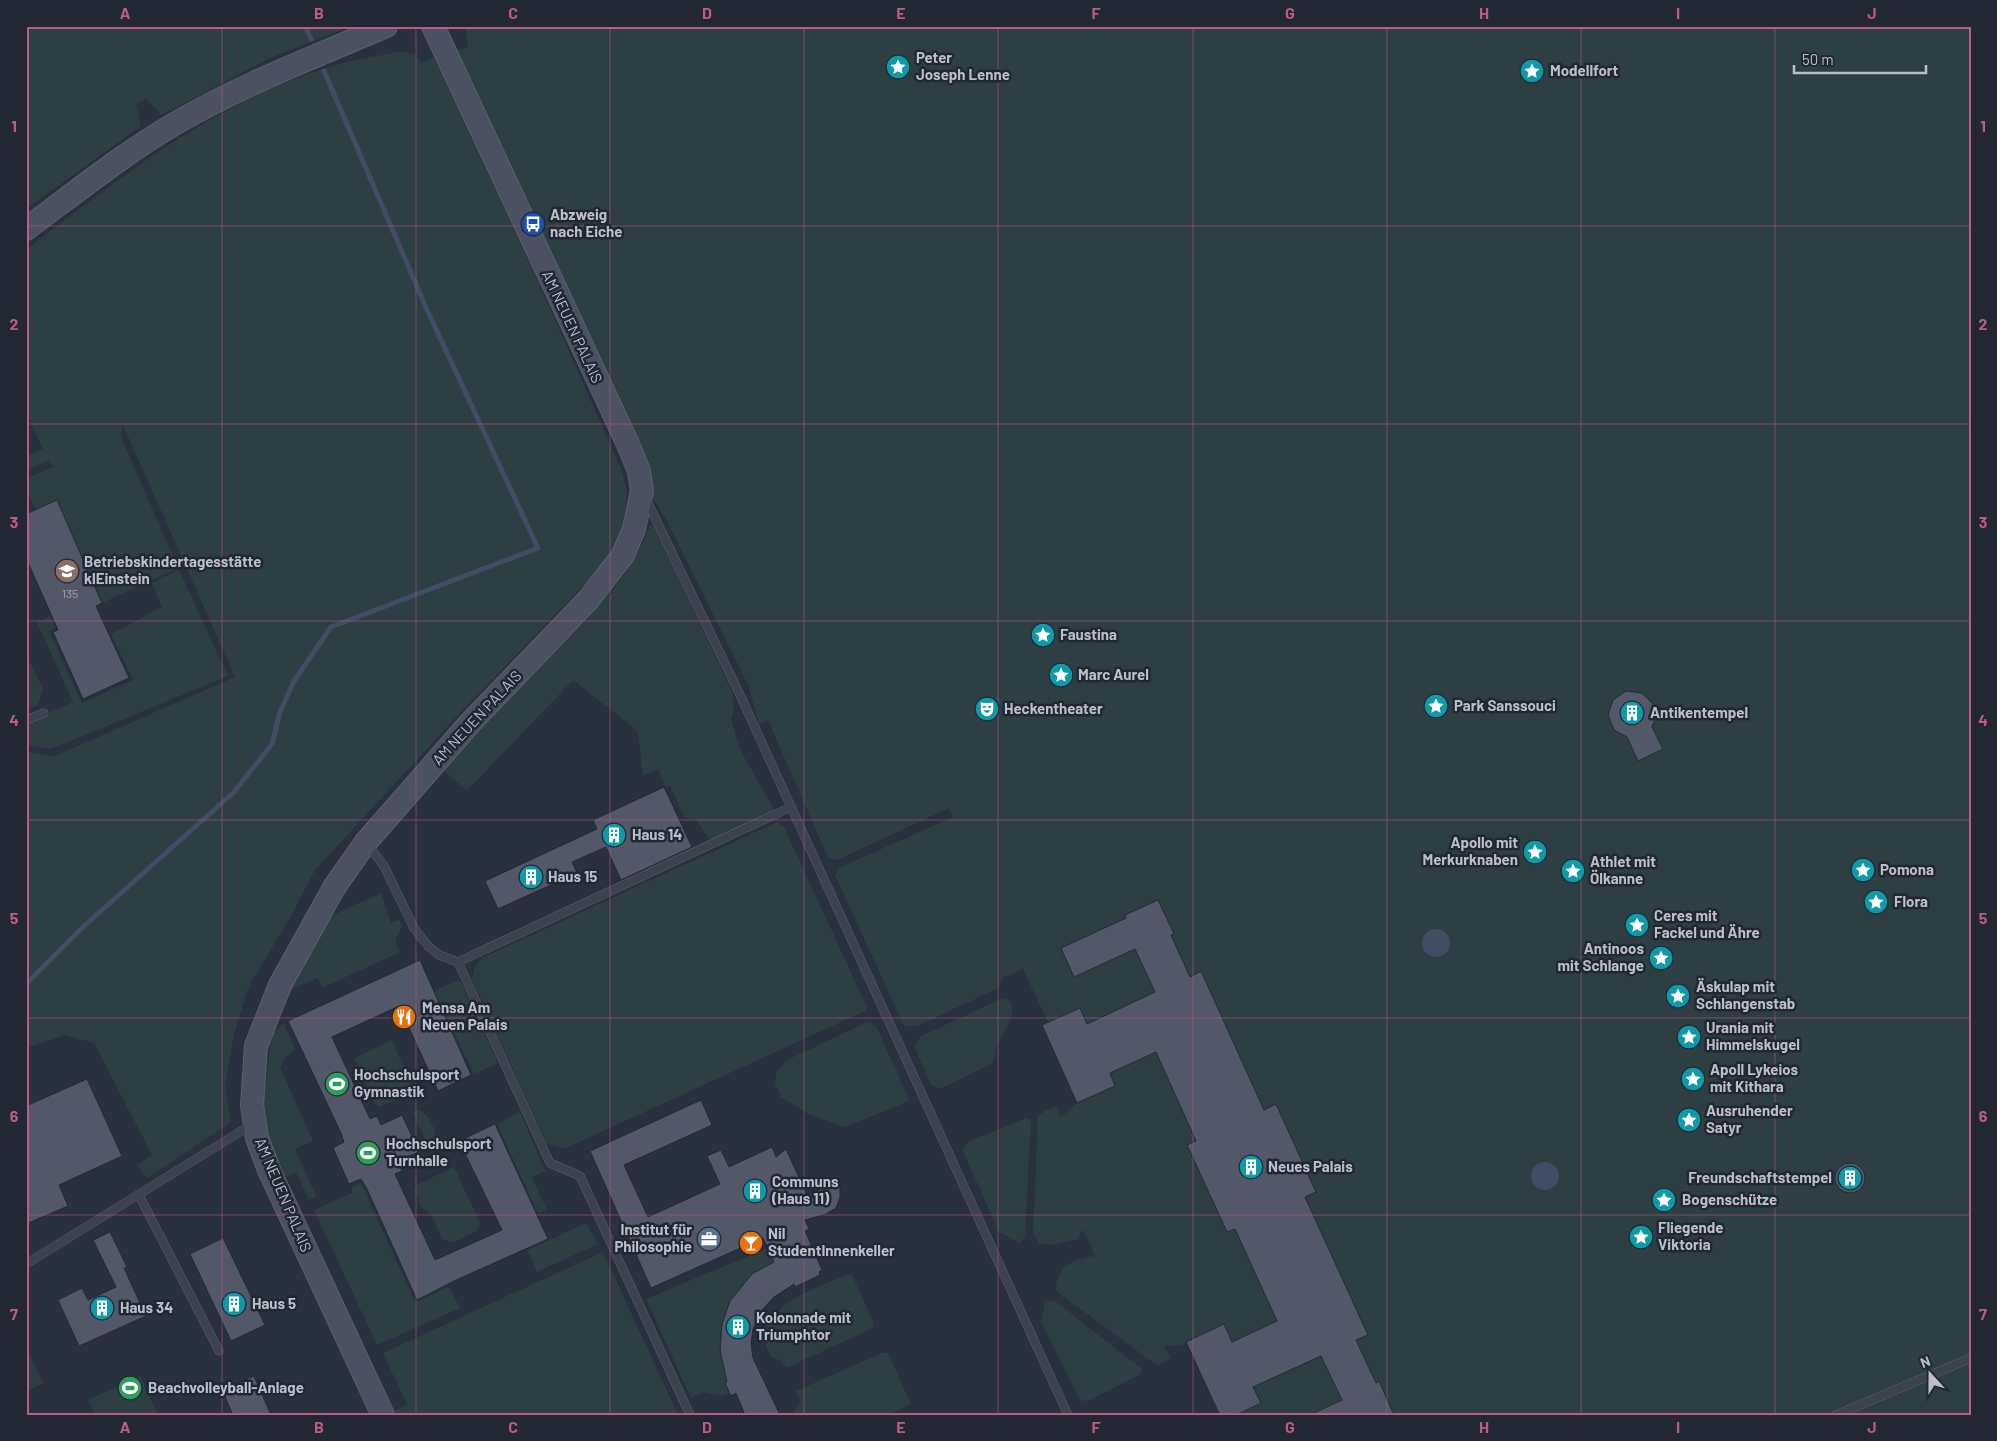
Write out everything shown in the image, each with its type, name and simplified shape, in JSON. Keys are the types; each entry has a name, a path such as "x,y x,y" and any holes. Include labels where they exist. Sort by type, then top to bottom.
{"street":[{"path":"26,229 110,168 184,119 248,86 386,26"},
{"name":"AM NEUEN PALAIS","path":"383,1415 269,1170 254,1122 252,1105 256,1046 280,985 335,886 366,842 470,723 608,577 630,542 642,491 639,471 627,442 433,26"}],"lane":[{"path":"642,491 660,525 791,807 1068,1415"},
{"path":"26,720 44,712"},
{"path":"366,842 384,866 414,928 428,946 439,956 458,962 791,807"},
{"path":"458,962 550,1163 580,1176 690,1415"},
{"path":"26,1264 249,1128 254,1122"},
{"path":"139,1195 219,1351"},
{"path":"1836,1415 1971,1358"}],"shaded area":[{"path":"26,26 352,26 270,58 162,115 146,99 136,104 141,126 26,209"},
{"name":"Park Sanssouci","path":"465,26 1971,26 1971,1415 1220,1415 1186,1342 1182,1345 1164,1346 1171,1358 1160,1365 1155,1364 1056,1291 1059,1275 1067,1265 1080,1259 1095,1256 1083,1229 1077,1239 1052,1245 1039,1243 1033,1234 1038,1115 1056,1105 1061,1117 1077,1103 1042,1025 1048,1022 1023,969 1002,978 999,988 917,1026 904,1026 835,875 841,867 953,817 949,808 837,860 828,858 768,720 759,724 748,685 666,519 651,495 456,50 468,48"},
{"path":"403,51 415,54 421,62 434,57 533,270 621,469 627,491 624,522 618,540 599,570 459,714 315,870 291,916 248,988 234,1035 225,1085 231,1122 147,1178 137,1165 152,1155 94,1043 65,1035 26,1048 26,752 55,756 235,677 122,423 121,437 178,568 102,603 57,501 36,510 26,489 26,479 53,467 49,460 26,471 26,456 43,449 26,413 26,250 127,174 197,127 234,107 272,88 322,69"},
{"path":"650,524 654,526 733,694 734,710 731,718 735,734 742,753 775,811 710,840 695,819 685,818 670,786 666,788 658,769 643,776 638,731 573,680 467,791 440,767 606,598 631,564 642,545"},
{"path":"179,570 228,676 51,749 26,745 26,723 73,702 37,622 50,616 55,628 49,631 82,703 133,680 111,634 162,607 152,583"},
{"path":"26,654 43,689 38,705 26,709"},
{"path":"777,822 784,827 867,1007 865,1011 564,1149 547,1144 472,979 475,967 482,958"},
{"path":"381,894 391,923 399,920 402,927 395,941 400,952 322,988 318,978 294,988 285,1003 306,955 327,922 335,915 357,903"},
{"path":"458,980 461,982 498,1063 474,1074 435,993 436,990"},
{"path":"1003,998 1008,999 1012,1006 1012,1013 1008,1026 997,1045 993,1063 940,1089 930,1084 914,1045 921,1036"},
{"path":"867,1022 876,1026 909,1099 906,1102 846,1127 808,1114 781,1097 775,1083 776,1073 787,1060"},
{"path":"284,1023 295,1049 284,1059 280,1068 313,1141 295,1149 316,1196 309,1200 296,1172 283,1178 269,1139 263,1103 272,1034"},
{"path":"392,1040 413,1091 379,1107 374,1103 354,1058"},
{"path":"419,1110 427,1116 434,1128 434,1143 428,1146 412,1112"},
{"path":"520,1112 545,1171 532,1177 547,1210 538,1213 497,1124"},
{"path":"1026,1118 1031,1120 1025,1236 1020,1243 999,1232 962,1149 968,1142"},
{"path":"454,1167 480,1226 476,1231 457,1241 449,1242 442,1238 431,1215 423,1209 414,1190 416,1185"},
{"path":"361,1183 415,1302 449,1287 460,1308 377,1345 314,1210 352,1193 351,1188"},
{"path":"586,1223 598,1244 537,1272 528,1250"},
{"path":"782,1242 782,1258 768,1265 745,1283 735,1294 723,1321 721,1352 730,1393 722,1396 704,1392 691,1398 646,1299"},
{"path":"603,1252 678,1415 397,1415 395,1410 407,1405 383,1353"},
{"path":"851,1273 874,1323 871,1329 786,1368 781,1361 770,1356 765,1339 768,1325 776,1313 789,1302 805,1293"},
{"path":"1045,1300 1055,1301 1142,1369 1141,1374 1088,1401 1080,1400 1041,1322"},
{"path":"26,1348 44,1383 26,1392"},
{"path":"882,1353 888,1353 911,1404 888,1415 796,1415 794,1411 801,1401 796,1391"},
{"name":"Beachvolleyball-Anlage","path":"140,1376 158,1415 95,1415 88,1400"}],"water":[{"path":"1436,929 1446,933 1450,943 1446,953 1436,957 1426,953 1422,943 1426,933"},
{"path":"1545,1162 1555,1166 1559,1176 1555,1186 1545,1190 1535,1186 1531,1176 1535,1166"}],"building":[{"path":"57,500 102,603 96,606 129,678 83,699 53,632 58,630 26,558 26,514"},
{"name":"Antikentempel","path":"1626,691 1642,693 1653,704 1655,719 1652,727 1663,749 1638,761 1627,737 1614,730 1608,715 1613,700"},
{"path":"664,787 692,847 621,880 606,847 572,862 577,873 498,909 485,881 597,829 593,820"},
{"name":"Neues Palais","path":"1158,900 1174,934 1171,935 1190,977 1201,971 1264,1110 1276,1104 1316,1192 1305,1197 1368,1335 1356,1340 1376,1383 1379,1381 1394,1415 1310,1415 1342,1400 1321,1356 1253,1387 1261,1403 1236,1415 1220,1415 1186,1342 1224,1324 1232,1342 1277,1321 1235,1229 1227,1232 1187,1145 1196,1141 1156,1052 1110,1073 1115,1086 1077,1103 1042,1025 1080,1008 1087,1024 1155,992 1135,949 1074,977 1061,948 1126,918 1125,915"},
{"path":"420,960 471,1075 438,1091 399,1006 332,1037 370,1119 377,1116 381,1125 402,1115 419,1152 397,1161 402,1171 395,1174 435,1260 502,1230 459,1141 495,1124 548,1239 456,1280 417,1300 366,1187 361,1179 349,1184 333,1148 344,1142 341,1133 288,1021"},
{"path":"87,1079 122,1156 59,1185 68,1206 26,1224 26,1106"},
{"name":"Communs (Haus 11)","path":"701,1100 712,1125 624,1165 648,1217 720,1184 707,1156 721,1150 729,1167 772,1147 776,1157 786,1149 807,1195 840,1180 840,1197 836,1208 826,1214 805,1220 809,1229 805,1231 822,1270 819,1272 820,1275 795,1287 794,1284 774,1297 762,1310 753,1329 751,1344 753,1358 780,1415 745,1415 736,1393 731,1396 725,1383 727,1382 720,1350 722,1324 730,1301 752,1274 774,1262 763,1238 651,1288 590,1151"},
{"name":"Freundschaftstempel","path":"1850,1163 1861,1167 1865,1178 1861,1189 1850,1193 1839,1189 1835,1178 1839,1167"},
{"name":"Haus 34","path":"110,1232 127,1267 124,1268 146,1316 79,1346 58,1300 82,1288 88,1300 116,1287 93,1240"},
{"name":"Haus 5","path":"223,1238 265,1325 231,1341 190,1254"},
{"path":"254,1376 271,1415 233,1415 222,1390"}],"waterway":[{"path":"305,26 311,39"},
{"path":"26,984 83,927 234,792 272,744 280,712 294,681 331,627 538,548 428,312 324,71"}],"place":[{"name":"Peter Joseph Lenne","path":"898,67"},
{"name":"Modellfort","path":"1532,71"},
{"name":"Abzweig nach Eiche","path":"533,224"},
{"name":"Betriebskindertagesstätte klEinstein","path":"67,571"},
{"name":"Faustina","path":"1043,635"},
{"name":"Marc Aurel","path":"1061,675"},
{"name":"Park Sanssouci","path":"1436,706"},
{"name":"Heckentheater","path":"987,709"},
{"name":"Antikentempel","path":"1632,713"},
{"name":"Haus 14","path":"614,835"},
{"name":"Apollo mit Merkurknaben","path":"1535,852"},
{"name":"Pomona","path":"1863,870"},
{"name":"Athlet mit Ölkanne","path":"1573,871"},
{"name":"Haus 15","path":"531,877"},
{"name":"Flora","path":"1876,902"},
{"name":"Ceres mit Fackel und Ähre","path":"1637,925"},
{"name":"Antinoos mit Schlange","path":"1661,958"},
{"name":"Äskulap mit Schlangenstab","path":"1678,996"},
{"name":"Mensa Am Neuen Palais","path":"404,1017"},
{"name":"Urania mit Himmelskugel","path":"1689,1037"},
{"name":"Apoll Lykeios mit Kithara","path":"1693,1079"},
{"name":"Hochschulsport Gymnastik","path":"337,1084"},
{"name":"Ausruhender Satyr","path":"1689,1120"},
{"name":"Hochschulsport Turnhalle","path":"368,1153"},
{"name":"Neues Palais","path":"1251,1167"},
{"name":"Freundschaftstempel","path":"1850,1178"},
{"name":"Communs (Haus 11)","path":"755,1191"},
{"name":"Bogenschütze","path":"1664,1200"},
{"name":"Fliegende Viktoria","path":"1641,1237"},
{"name":"Institut für Philosophie","path":"709,1239"},
{"name":"Nil StudentInnenkeller","path":"751,1243"},
{"name":"Haus 5","path":"234,1304"},
{"name":"Haus 34","path":"102,1308"},
{"name":"Kolonnade mit Triumphtor","path":"738,1327"},
{"name":"Beachvolleyball-Anlage","path":"130,1388"}]}
